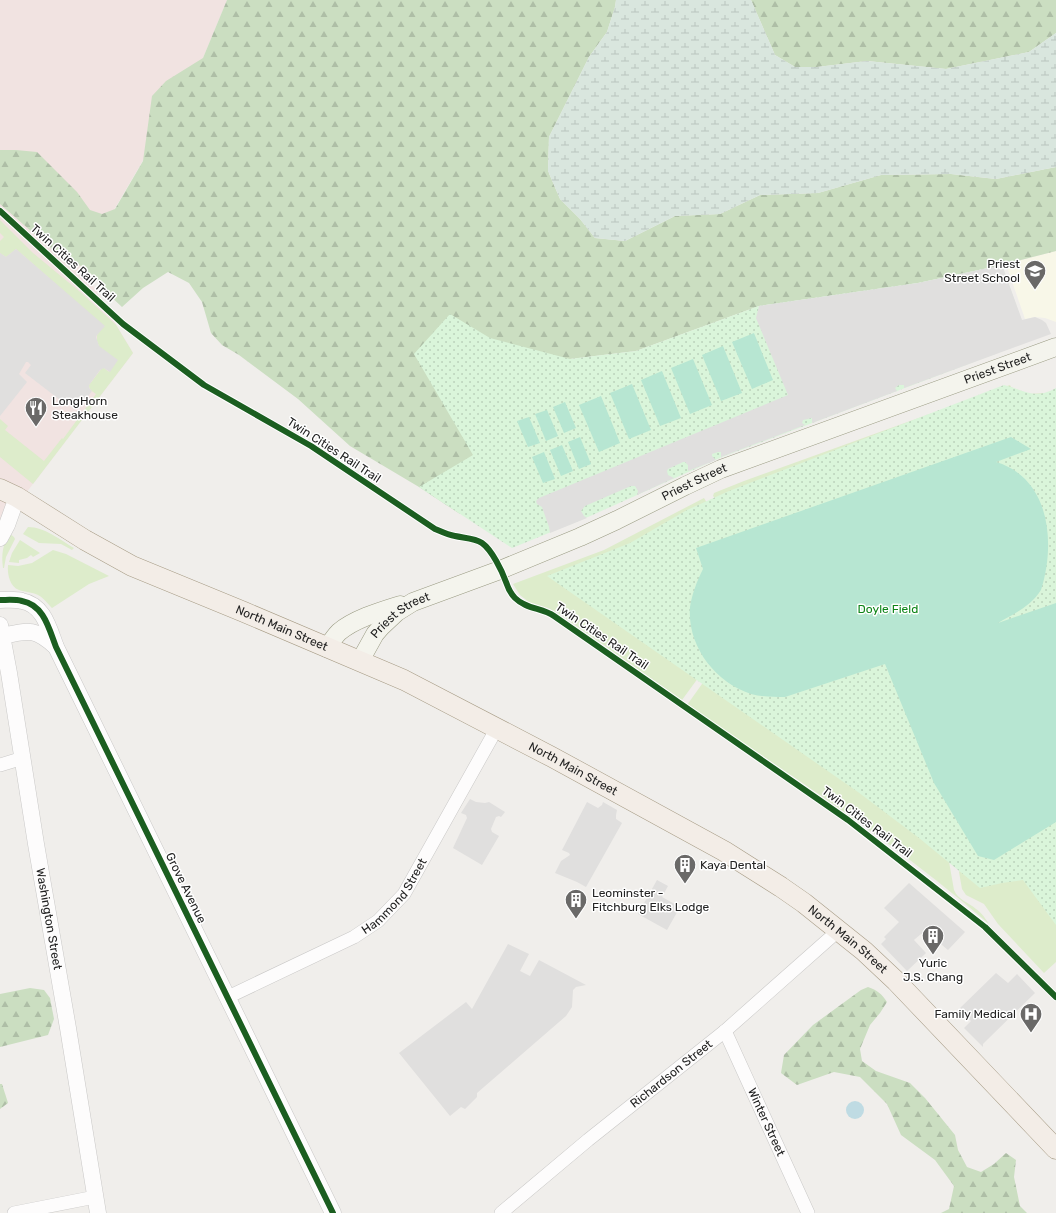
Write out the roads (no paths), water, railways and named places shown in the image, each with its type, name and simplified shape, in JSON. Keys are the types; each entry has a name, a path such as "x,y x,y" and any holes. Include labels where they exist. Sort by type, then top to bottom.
{"main road":[{"name":"Priest Street","path":"360,661 375,634 381,627 397,612 413,602 500,570 580,537 721,469 1056,347"},
{"name":"North Main Street","path":"0,472 8,493 85,540 132,566 404,680 497,728 724,850 781,887 839,930 864,951 896,981 1056,1149"},
{"path":"328,648 339,633 353,623 387,609 413,602"}],"street":[{"path":"0,508 8,493"},
{"path":"0,538 7,525 8,493"},
{"name":"Grove Avenue","path":"0,600 22,600 30,603 43,615 56,647 333,1213"},
{"name":"Grove Avenue","path":"1,630 30,632 42,635 56,647"},
{"name":"Washington Street","path":"1,630 98,1213"},
{"name":"Hammond Street","path":"228,997 354,937 378,921 404,894 497,728"},
{"path":"0,765 23,758"},
{"name":"Richardson Street","path":"501,1213 588,1140 725,1031 839,930"},
{"name":"Winter Street","path":"725,1031 806,1212"},
{"path":"14,1213 95,1197"}],"water":[{"path":"855,1101 861,1104 864,1110 861,1116 855,1119 849,1116 846,1110 849,1104"}],"place":[{"name":"Priest Street School","path":"1035,290"},
{"name":"LongHorn Steakhouse","path":"36,428"},
{"name":"Kaya Dental","path":"685,884"},
{"name":"Leominster - Fitchburg Elks Lodge","path":"576,920"},
{"name":"Yuric J.S. Chang","path":"933,956"},
{"name":"Family Medical","path":"1031,1034"}],"park label":[{"name":"Doyle Field","path":"888,609"}]}
